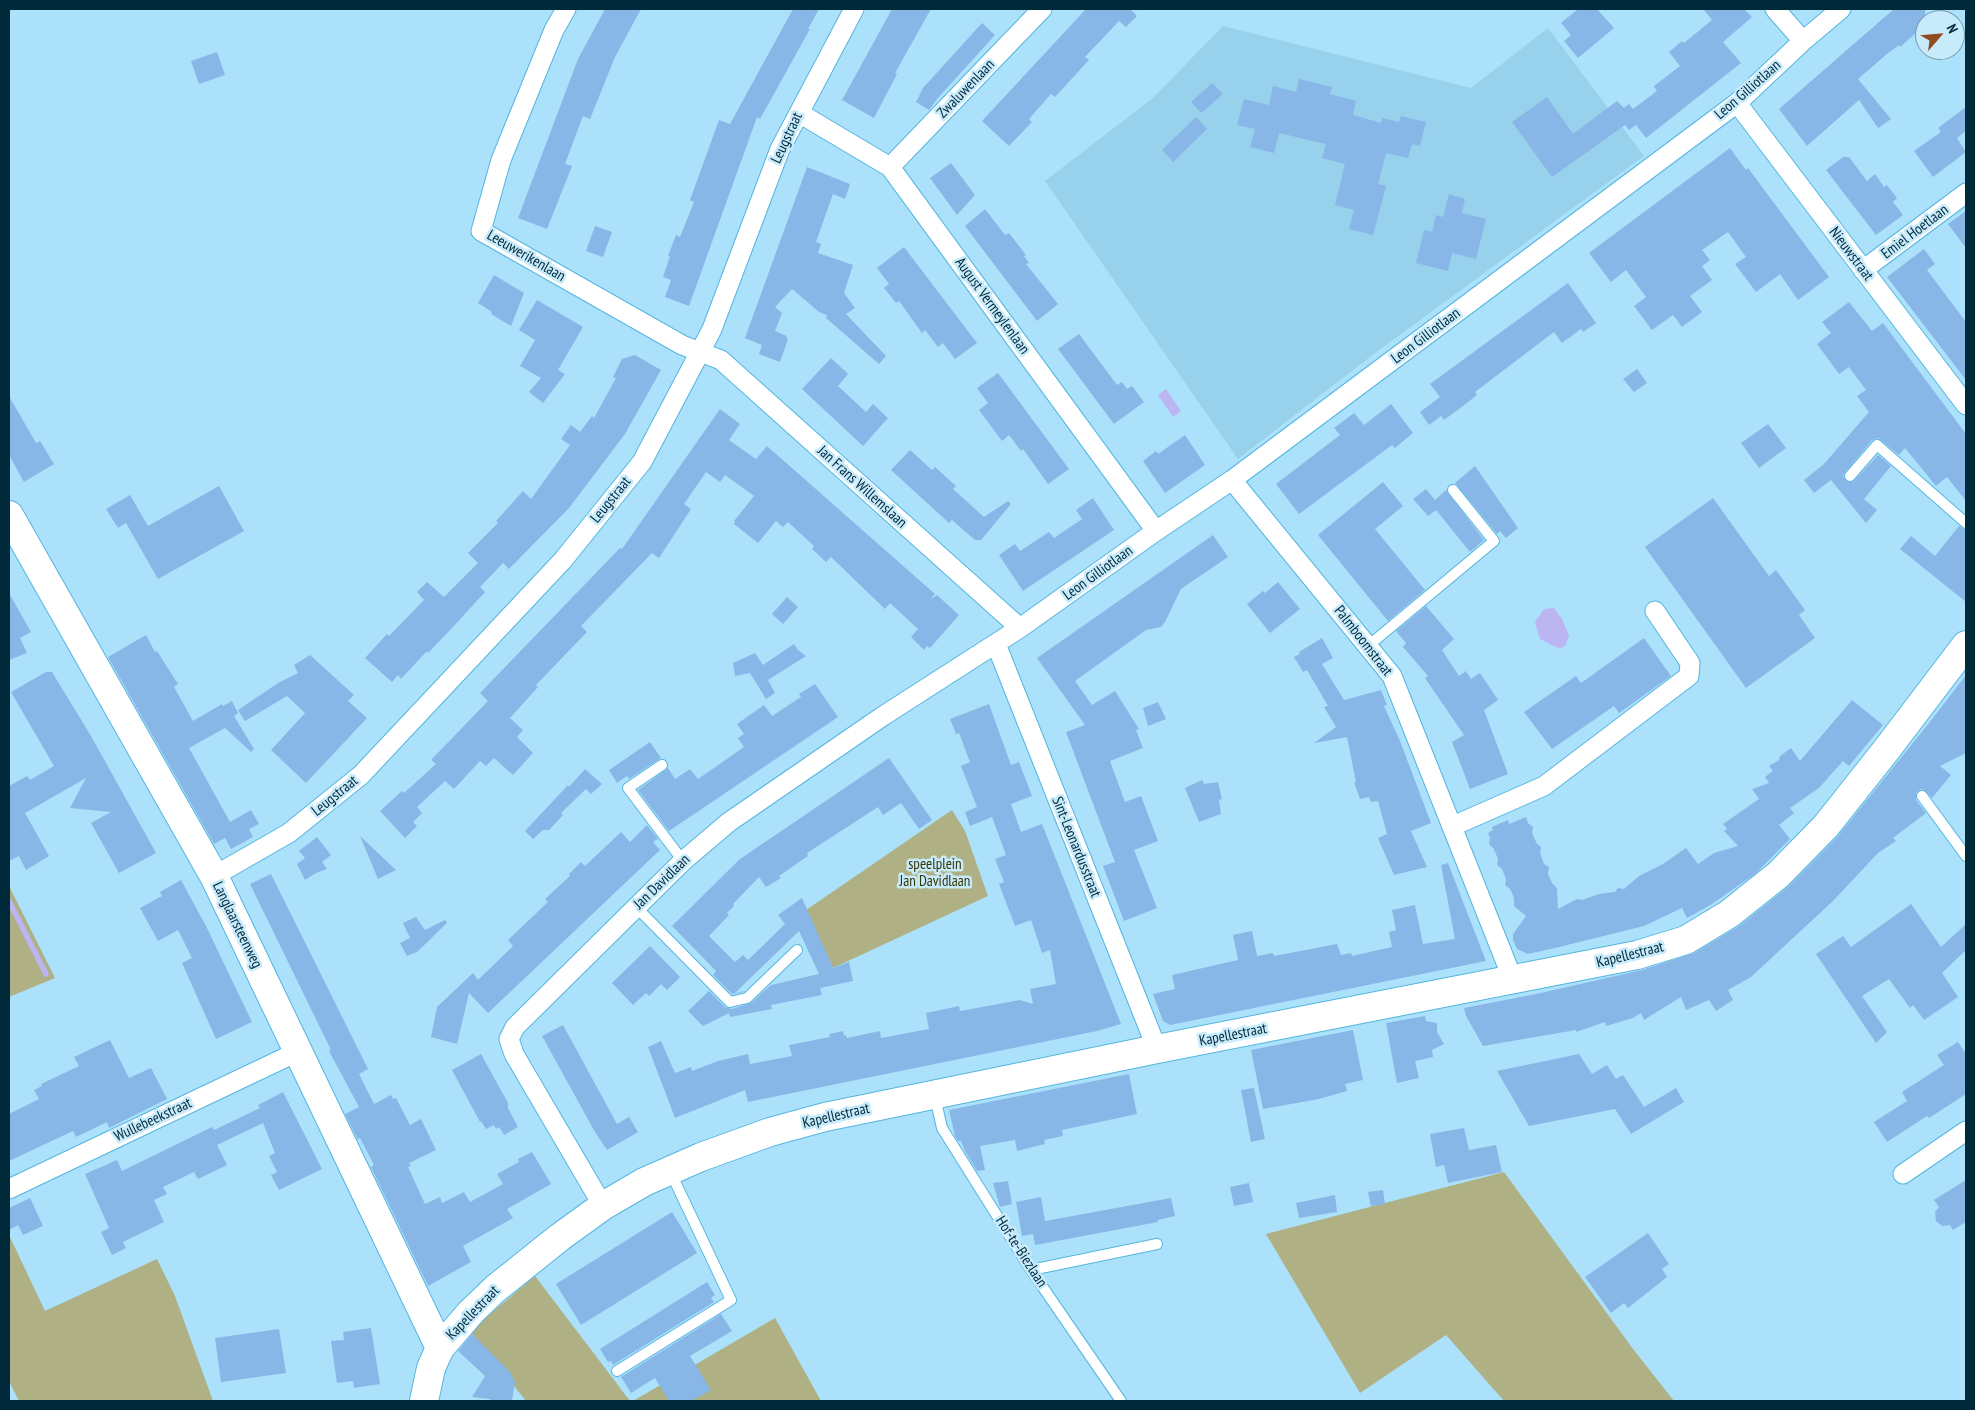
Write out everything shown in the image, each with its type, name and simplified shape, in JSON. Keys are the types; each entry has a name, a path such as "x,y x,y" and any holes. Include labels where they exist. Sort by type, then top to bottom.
{"street":[{"name":"Leeuwerikenlaan","path":"566,9 554,30 502,160 481,231 682,345 701,352"},
{"name":"Leugstraat","path":"214,876 289,833 360,775 563,560 642,462 712,329 780,149 854,9"},
{"name":"Zwaluwenlaan","path":"890,168 1042,9"},
{"path":"1775,9 1803,41"},
{"name":"Leon Gilliotlaan","path":"996,644 1232,480 1737,103 1803,41 1842,9"},
{"name":"Nieuwstraat","path":"1737,103 1966,405"},
{"name":"August Vermeylenlaan","path":"799,113 890,168 1156,531"},
{"name":"Emiel Hoetlaan","path":"1863,270 1966,193"},
{"name":"Jan Frans Willemslaan","path":"701,352 721,360 1020,628"},
{"name":"Palmboomstraat","path":"1232,480 1392,676 1513,980"},
{"name":"Langlaarsteenweg","path":"9,515 214,876 440,1348"},
{"path":"1453,826 1544,786 1689,676 1690,663 1655,611"},
{"name":"Jan Davidlaan","path":"603,1206 514,1054 509,1039 515,1027 683,861 729,822 883,716 996,644"},
{"name":"Sint-Leonardusstraat","path":"996,644 1157,1050"},
{"name":"Kapellestraat","path":"424,1401 431,1368 440,1348 471,1312 495,1289 560,1237 603,1206 644,1182 701,1157 770,1132 825,1117 1637,955 1686,940 1729,914 1778,875 1826,826 1889,753 1966,645"},
{"name":"Wullebeekstraat","path":"9,1189 297,1052"},
{"path":"1902,1174 1966,1131"}],"lane":[{"path":"1850,476 1877,445 1966,523"},
{"path":"1368,646 1494,541 1453,490"},
{"path":"662,765 628,788 683,861"},
{"path":"1922,796 1966,856"},
{"path":"636,907 730,1002 747,998 797,950"},
{"name":"Hof-te-Biezlaan","path":"935,1096 942,1128 1031,1270 1121,1401"},
{"path":"617,1371 731,1300 670,1170"},
{"path":"1031,1270 1156,1244"}],"shaded area":[{"path":"1223,26 1471,88 1548,28 1644,156 1375,353 1238,459 1045,181 1153,98"},
{"path":"1166,389 1181,411 1173,417 1158,395"},
{"path":"1554,608 1562,619 1569,636 1565,646 1560,649 1540,639 1535,622 1544,609"}],"green space":[{"name":"speelplein Jan Davidlaan","path":"952,810 965,831 988,896 833,968 806,910"},
{"path":"9,886 55,978 9,997"},
{"path":"1504,1172 1633,1349 1674,1401 1504,1401 1446,1335 1360,1393 1266,1234"},
{"path":"9,1235 45,1311 157,1259 175,1296 213,1401 19,1401 9,1381"},
{"path":"535,1276 630,1401 526,1401 470,1331"},
{"path":"775,1318 821,1401 633,1401"}],"building":[{"path":"605,9 641,9 615,57 590,119 583,116 565,164 572,166 547,229 518,218 578,59"},
{"path":"793,9 819,9 808,29 810,29 760,119 757,117 689,306 665,297 671,280 663,277 670,256 668,256 676,235 680,237 694,202 690,200 719,120 730,124"},
{"path":"892,9 931,9 895,73 897,74 874,118 842,100"},
{"path":"1086,9 1130,9 1137,16 1126,27 1119,21 1085,57 1089,60 1055,97 1051,94 1029,119 1032,122 1009,146 982,121"},
{"path":"1578,9 1597,9 1614,28 1578,58 1564,41 1571,35 1561,23"},
{"path":"1703,9 1744,9 1752,17 1723,42 1741,63 1646,138 1636,125 1629,130 1625,125 1552,177 1512,122 1547,97 1573,134 1617,101 1624,108 1629,104 1633,109 1657,91 1654,86 1680,66 1669,52 1682,41 1684,43 1712,20"},
{"path":"1894,9 1925,9 1915,10 1915,34 1900,47 1899,45 1887,54 1858,79 1891,119 1878,128 1859,100 1807,146 1779,109"},
{"path":"982,23 995,35 929,110 916,102 923,88"},
{"path":"217,52 225,75 199,84 191,61"},
{"path":"1299,79 1332,87 1330,94 1356,101 1353,115 1381,123 1382,118 1399,122 1401,116 1426,122 1420,146 1412,144 1408,158 1386,153 1378,184 1386,186 1373,235 1349,229 1354,210 1335,205 1345,164 1322,158 1326,144 1279,133 1274,153 1250,147 1255,129 1237,125 1244,99 1269,105 1273,86 1296,92"},
{"path":"1212,83 1223,94 1201,113 1191,102"},
{"path":"1966,107 1966,131 1957,138 1966,152 1933,177 1914,151 1941,132 1938,128"},
{"path":"1196,117 1207,129 1173,162 1162,150"},
{"path":"1730,148 1746,170 1748,168 1829,277 1798,300 1780,274 1756,292 1735,264 1746,257 1728,232 1702,250 1710,260 1702,266 1712,280 1690,296 1702,312 1682,327 1673,315 1652,330 1634,306 1646,297 1626,270 1611,282 1589,253"},
{"path":"1843,157 1849,157 1867,181 1875,174 1884,187 1887,185 1897,198 1893,202 1903,215 1876,235 1826,170"},
{"path":"951,163 975,195 957,215 930,178"},
{"path":"807,167 850,184 845,199 833,194 816,242 821,244 818,253 853,265 844,293 855,308 846,314 886,356 879,364 826,318 827,315 819,312 792,289 775,307 782,313 775,331 787,336 786,338 788,339 780,362 759,354 762,345 745,338"},
{"path":"1449,194 1465,199 1462,213 1486,219 1476,259 1452,253 1448,271 1416,263 1424,230 1432,232 1436,215 1443,217"},
{"path":"985,209 1005,235 1009,233 1026,255 1024,256 1029,263 1026,264 1058,304 1037,321 965,226"},
{"path":"1966,211 1966,248 1948,224"},
{"path":"595,226 612,232 603,257 586,251"},
{"path":"904,247 977,343 955,359 943,343 938,347 925,330 922,333 899,301 896,303 884,288 889,284 877,268"},
{"path":"1924,249 1935,264 1927,270 1966,322 1966,380 1887,277"},
{"path":"494,275 524,293 511,326 491,314 492,312 478,303"},
{"path":"1568,283 1596,323 1583,332 1581,329 1562,343 1554,332 1475,392 1477,395 1463,406 1444,420 1441,416 1429,425 1420,412 1440,397 1430,384"},
{"path":"537,300 583,327 558,370 565,374 543,403 529,392 541,378 520,366 535,340 519,330"},
{"path":"1849,302 1872,331 1883,323 1966,434 1966,501 1947,477 1936,486 1905,448 1899,455 1878,438 1872,440 1843,475 1846,481 1853,482 1878,455 1891,466 1864,499 1877,510 1866,523 1831,480 1814,493 1804,480 1824,464 1869,412 1857,396 1866,390 1849,367 1839,374 1817,344 1831,333 1822,322"},
{"path":"1079,334 1117,385 1122,382 1127,389 1132,386 1144,402 1114,424 1058,349"},
{"path":"635,355 661,370 625,434 569,508 509,569 503,563 480,587 485,592 452,628 401,679 398,675 392,682 365,658 387,634 389,636 424,600 417,592 427,582 444,597 478,563 468,553 498,523 496,521 523,491 531,499 570,445 561,439 571,425 580,432 592,416 594,418 616,378 613,377 622,359"},
{"path":"831,358 848,374 838,386 866,412 873,404 888,418 863,446 802,389"},
{"path":"1637,369 1647,383 1634,392 1623,379"},
{"path":"998,373 1069,469 1048,484 1023,449 1021,451 1009,435 1002,441 979,410 988,403 977,388"},
{"path":"9,396 36,443 40,441 54,464 24,482 9,455"},
{"path":"1391,404 1413,433 1395,448 1392,445 1299,514 1276,484 1340,435 1334,428 1354,413 1364,425"},
{"path":"720,409 740,424 729,440 756,459 767,446 935,594 930,600 937,595 959,615 930,648 927,646 924,650 911,637 918,629 890,603 885,609 831,557 826,562 812,549 814,546 788,522 783,527 776,521 758,543 734,524 734,521 754,496 725,475 720,482 706,472 684,504 691,509 659,558 652,553 581,626 587,632 536,685 538,687 510,718 523,730 517,737 533,753 513,775 494,758 486,766 480,761 454,789 445,781 417,807 422,813 413,822 417,826 405,838 380,811 402,791 404,793 436,764 431,760 488,701 480,693 620,548 622,549"},
{"path":"1768,424 1786,448 1759,468 1741,443"},
{"path":"1185,435 1205,465 1165,493 1143,461 1156,451 1158,454"},
{"path":"910,450 932,470 935,467 956,486 953,489 984,517 1008,501 1011,504 981,540 975,540 952,520 949,523 891,470"},
{"path":"1475,466 1518,528 1506,538 1500,531 1497,534 1455,483"},
{"path":"1383,482 1403,506 1375,529 1425,590 1388,621 1318,535"},
{"path":"219,486 244,531 158,579 126,523 118,528 106,509 130,495 148,526"},
{"path":"1426,489 1435,500 1446,490 1484,540 1470,552 1436,510 1428,516 1413,499"},
{"path":"1093,498 1114,530 1023,591 999,555 1015,544 1020,551 1049,532 1054,538 1082,519 1076,510"},
{"path":"1713,498 1769,576 1776,570 1805,610 1799,615 1815,638 1746,688 1645,547"},
{"path":"1959,526 1966,530 1966,602 1900,549 1911,536 1935,556"},
{"path":"1213,535 1228,557 1181,589 1161,627 1146,630 1075,681 1092,705 1115,691 1139,729 1136,730 1143,748 1110,761 1125,802 1141,796 1158,841 1134,850 1157,908 1124,921 1103,866 1115,862 1066,732 1085,725 1037,658"},
{"path":"1278,582 1300,609 1270,633 1247,604"},
{"path":"9,593 31,632 20,638 27,653 9,660"},
{"path":"787,597 798,607 783,624 772,614"},
{"path":"1426,606 1454,639 1442,650 1459,676 1466,671 1471,679 1480,673 1498,700 1484,710 1508,774 1470,789 1452,742 1464,735 1425,678 1428,676 1403,647 1406,643 1396,631"},
{"path":"146,635 155,652 157,651 178,684 174,687 193,721 222,704 223,706 232,701 238,713 234,716 254,749 251,752 225,728 189,748 230,822 251,810 259,824 249,829 253,837 231,849 225,838 214,844 108,657"},
{"path":"1322,638 1333,658 1322,664 1344,700 1381,690 1387,705 1384,706 1400,741 1431,823 1411,831 1427,867 1394,875 1378,838 1387,834 1378,801 1371,802 1369,797 1360,799 1354,782 1356,782 1347,737 1314,743 1336,727 1324,707 1328,706 1307,670 1303,672 1294,657"},
{"path":"1644,638 1671,676 1619,713 1614,706 1552,749 1524,712 1576,676 1581,683"},
{"path":"794,644 806,656 768,680 775,693 766,699 750,673 735,676 733,663 755,653 763,665"},
{"path":"310,655 354,695 348,701 367,718 306,783 271,750 305,713 287,696 245,721 238,710 278,683 298,673 294,665"},
{"path":"46,672 52,672 91,736 156,853 119,873 91,823 111,812 70,808 86,778 25,813 49,856 26,870 19,856 9,861 9,786 27,776 30,780 54,766 11,692"},
{"path":"1966,675 1966,753 1940,766 1951,775 1932,798 1921,789 1916,793 1916,800 1926,813 1893,838 1896,841 1878,853 1833,901 1751,977 1728,990 1733,1000 1716,1011 1709,1000 1686,1010 1681,997 1644,1020 1641,1013 1633,1018 1606,1026 1605,1022 1576,1032 1576,1030 1483,1046 1466,1016 1464,1008 1642,970 1694,953 1739,926 1789,886 1837,837"},
{"path":"815,684 838,717 669,831 638,790 668,768 675,779 690,769 698,779 744,747 738,738 744,734 737,724 764,705 772,716 801,697 799,694"},
{"path":"1852,700 1883,725 1849,766 1843,761 1819,788 1790,808 1794,813 1779,825 1790,839 1755,874 1712,904 1687,918 1682,908 1644,926 1528,954 1517,949 1513,940 1513,934 1526,916 1514,906 1514,898 1510,889 1505,885 1506,879 1502,869 1497,865 1498,859 1494,849 1489,844 1490,838 1488,833 1493,830 1492,827 1508,820 1509,824 1526,817 1528,823 1533,827 1532,833 1537,844 1541,847 1540,853 1544,864 1549,867 1548,874 1552,883 1557,888 1558,909 1577,899 1582,900 1599,894 1615,892 1618,888 1624,889 1639,876 1663,864 1686,848 1698,864 1714,853 1738,846 1724,831 1727,829 1723,824 1759,799 1752,789 1769,783 1765,777 1773,771 1769,766 1779,760 1780,756 1791,748 1800,761"},
{"path":"1158,702 1166,719 1148,726 1143,708"},
{"path":"989,704 1011,765 1019,762 1032,796 1011,804 1021,832 1042,824 1121,1024 1097,1031 748,1102 745,1090 675,1118 648,1047 661,1041 675,1073 691,1067 692,1071 718,1061 748,1054 750,1064 792,1056 789,1045 830,1037 829,1034 843,1031 844,1036 846,1035 847,1038 880,1031 881,1038 929,1029 926,1013 959,1006 960,1011 1020,1000 1033,1004 1030,989 1056,984 1050,950 1042,953 1031,920 1015,926 999,884 1004,882 995,859 1006,855 992,817 970,826 965,812 977,807 961,766 970,762 959,733 956,734 950,719"},
{"path":"650,742 661,758 629,779 627,776 617,783 609,770"},
{"path":"889,758 932,820 919,829 901,803 883,815 878,807 807,853 808,856 779,876 781,878 766,887 759,877 733,904 734,906 727,913 729,915 709,936 735,962 743,955 748,960 785,924 778,915 802,898 833,968 849,962 853,981 820,988 822,995 771,1005 772,1009 730,1017 729,1013 703,1026 688,1011 709,991 725,1007 732,1009 751,1003 771,985 819,974 799,931 735,993 744,992 732,994 713,975 716,971 672,926 740,859"},
{"path":"585,769 602,784 591,794 586,789 561,813 563,815 549,830 543,830 533,839 525,831"},
{"path":"1202,780 1204,784 1218,782 1222,799 1219,800 1221,814 1199,822 1185,788"},
{"path":"647,825 658,839 653,842 660,850 488,1013 469,993 457,1044 431,1037 437,1007 473,973 478,980 513,946 508,940 548,902 545,899 570,876 569,874 581,862 585,866 621,832 630,842"},
{"path":"360,836 396,870 378,879"},
{"path":"317,837 331,855 322,862 327,869 305,880 297,864 305,858 299,851"},
{"path":"1448,863 1486,961 1170,1025 1163,1021 1153,994 1175,989 1172,975 1238,960 1233,935 1252,931 1257,956 1273,953 1274,956 1337,944 1341,955 1351,953 1352,956 1392,947 1389,932 1396,930 1392,910 1415,905 1423,944 1455,939 1441,865"},
{"path":"271,874 368,1069 359,1074 374,1104 391,1095 393,1099 396,1098 410,1125 421,1119 436,1150 409,1163 411,1166 408,1167 425,1204 440,1197 442,1203 464,1192 470,1202 503,1184 497,1174 519,1162 518,1159 532,1152 551,1184 507,1209 513,1218 463,1246 471,1262 428,1286 371,1167 374,1165 360,1138 358,1140 345,1114 359,1107 329,1051 331,1050 250,884"},
{"path":"181,880 206,926 252,1022 216,1039 182,963 192,958 178,930 158,941 140,908 162,896 160,892"},
{"path":"1911,904 1941,947 1966,924 1966,950 1942,973 1958,997 1924,1020 1913,1005 1910,1008 1889,979 1862,996 1887,1032 1876,1043 1816,954 1843,936 1851,947"},
{"path":"416,917 425,930 445,920 447,923 417,952 407,956 400,943 410,938 403,923"},
{"path":"650,946 680,977 667,990 661,984 649,996 646,993 633,1005 612,983"},
{"path":"1425,1016 1426,1021 1437,1023 1437,1032 1444,1044 1432,1050 1433,1057 1415,1061 1419,1078 1397,1083 1386,1023"},
{"path":"563,1025 617,1124 629,1117 638,1132 607,1150 595,1132 542,1036"},
{"path":"1353,1030 1363,1080 1345,1084 1347,1091 1319,1099 1263,1109 1251,1050"},
{"path":"110,1040 129,1078 151,1068 167,1099 109,1128 107,1122 76,1137 73,1131 9,1161 9,1114 39,1099 34,1090 42,1086 41,1084 79,1066 74,1057"},
{"path":"1958,1042 1966,1054 1966,1094 1887,1142 1874,1122 1907,1101 1902,1092 1944,1065 1937,1055"},
{"path":"481,1054 508,1103 508,1108 518,1127 504,1135 499,1127 496,1129 494,1125 486,1129 480,1122 452,1070"},
{"path":"1579,1054 1592,1074 1607,1065 1616,1079 1623,1075 1644,1107 1676,1088 1684,1102 1631,1134 1615,1109 1529,1126 1497,1071"},
{"path":"1129,1074 1137,1114 1062,1130 1063,1136 1044,1140 1045,1144 1017,1151 1015,1140 980,1146 985,1170 977,1171 961,1141 958,1141 955,1136 949,1110"},
{"path":"1254,1088 1265,1139 1251,1142 1241,1090"},
{"path":"283,1092 322,1169 279,1190 271,1175 277,1172 269,1156 275,1153 263,1123 217,1145 227,1165 198,1179 194,1172 163,1187 167,1194 154,1200 164,1222 123,1242 126,1248 112,1255 101,1232 109,1228 85,1174 117,1160 122,1171 212,1127 214,1130 260,1108 258,1105"},
{"path":"1464,1128 1469,1150 1496,1145 1502,1172 1448,1183 1444,1165 1436,1167 1430,1134"},
{"path":"1966,1180 1966,1222 1953,1230 1950,1225 1942,1226 1936,1221 1935,1212 1939,1207 1934,1200"},
{"path":"1008,1181 1012,1204 1000,1207 993,1183"},
{"path":"1249,1183 1253,1202 1234,1206 1230,1187"},
{"path":"1383,1190 1385,1204 1371,1206 1368,1192"},
{"path":"1335,1195 1337,1212 1299,1218 1296,1203"},
{"path":"1041,1197 1045,1221 1171,1198 1175,1216 1158,1220 1158,1222 1035,1245 1033,1234 1022,1236 1016,1202"},
{"path":"30,1198 43,1226 23,1235 18,1225 9,1230 9,1208"},
{"path":"672,1212 697,1253 581,1325 556,1284"},
{"path":"1648,1233 1669,1264 1662,1269 1667,1277 1628,1308 1624,1303 1611,1313 1585,1277"},
{"path":"707,1282 715,1295 711,1298 714,1302 613,1365 611,1361 608,1362 600,1349"},
{"path":"721,1314 732,1331 690,1356 711,1390 691,1401 669,1401 655,1378 631,1393 621,1377"},
{"path":"371,1328 380,1384 354,1388 353,1381 337,1383 331,1341 344,1340 343,1332"},
{"path":"279,1329 286,1373 221,1382 215,1338"},
{"path":"472,1334 509,1371 515,1381 512,1401 490,1401 490,1399 472,1397 485,1376 458,1351"}],"waterway":[{"path":"9,901 46,974"}]}
